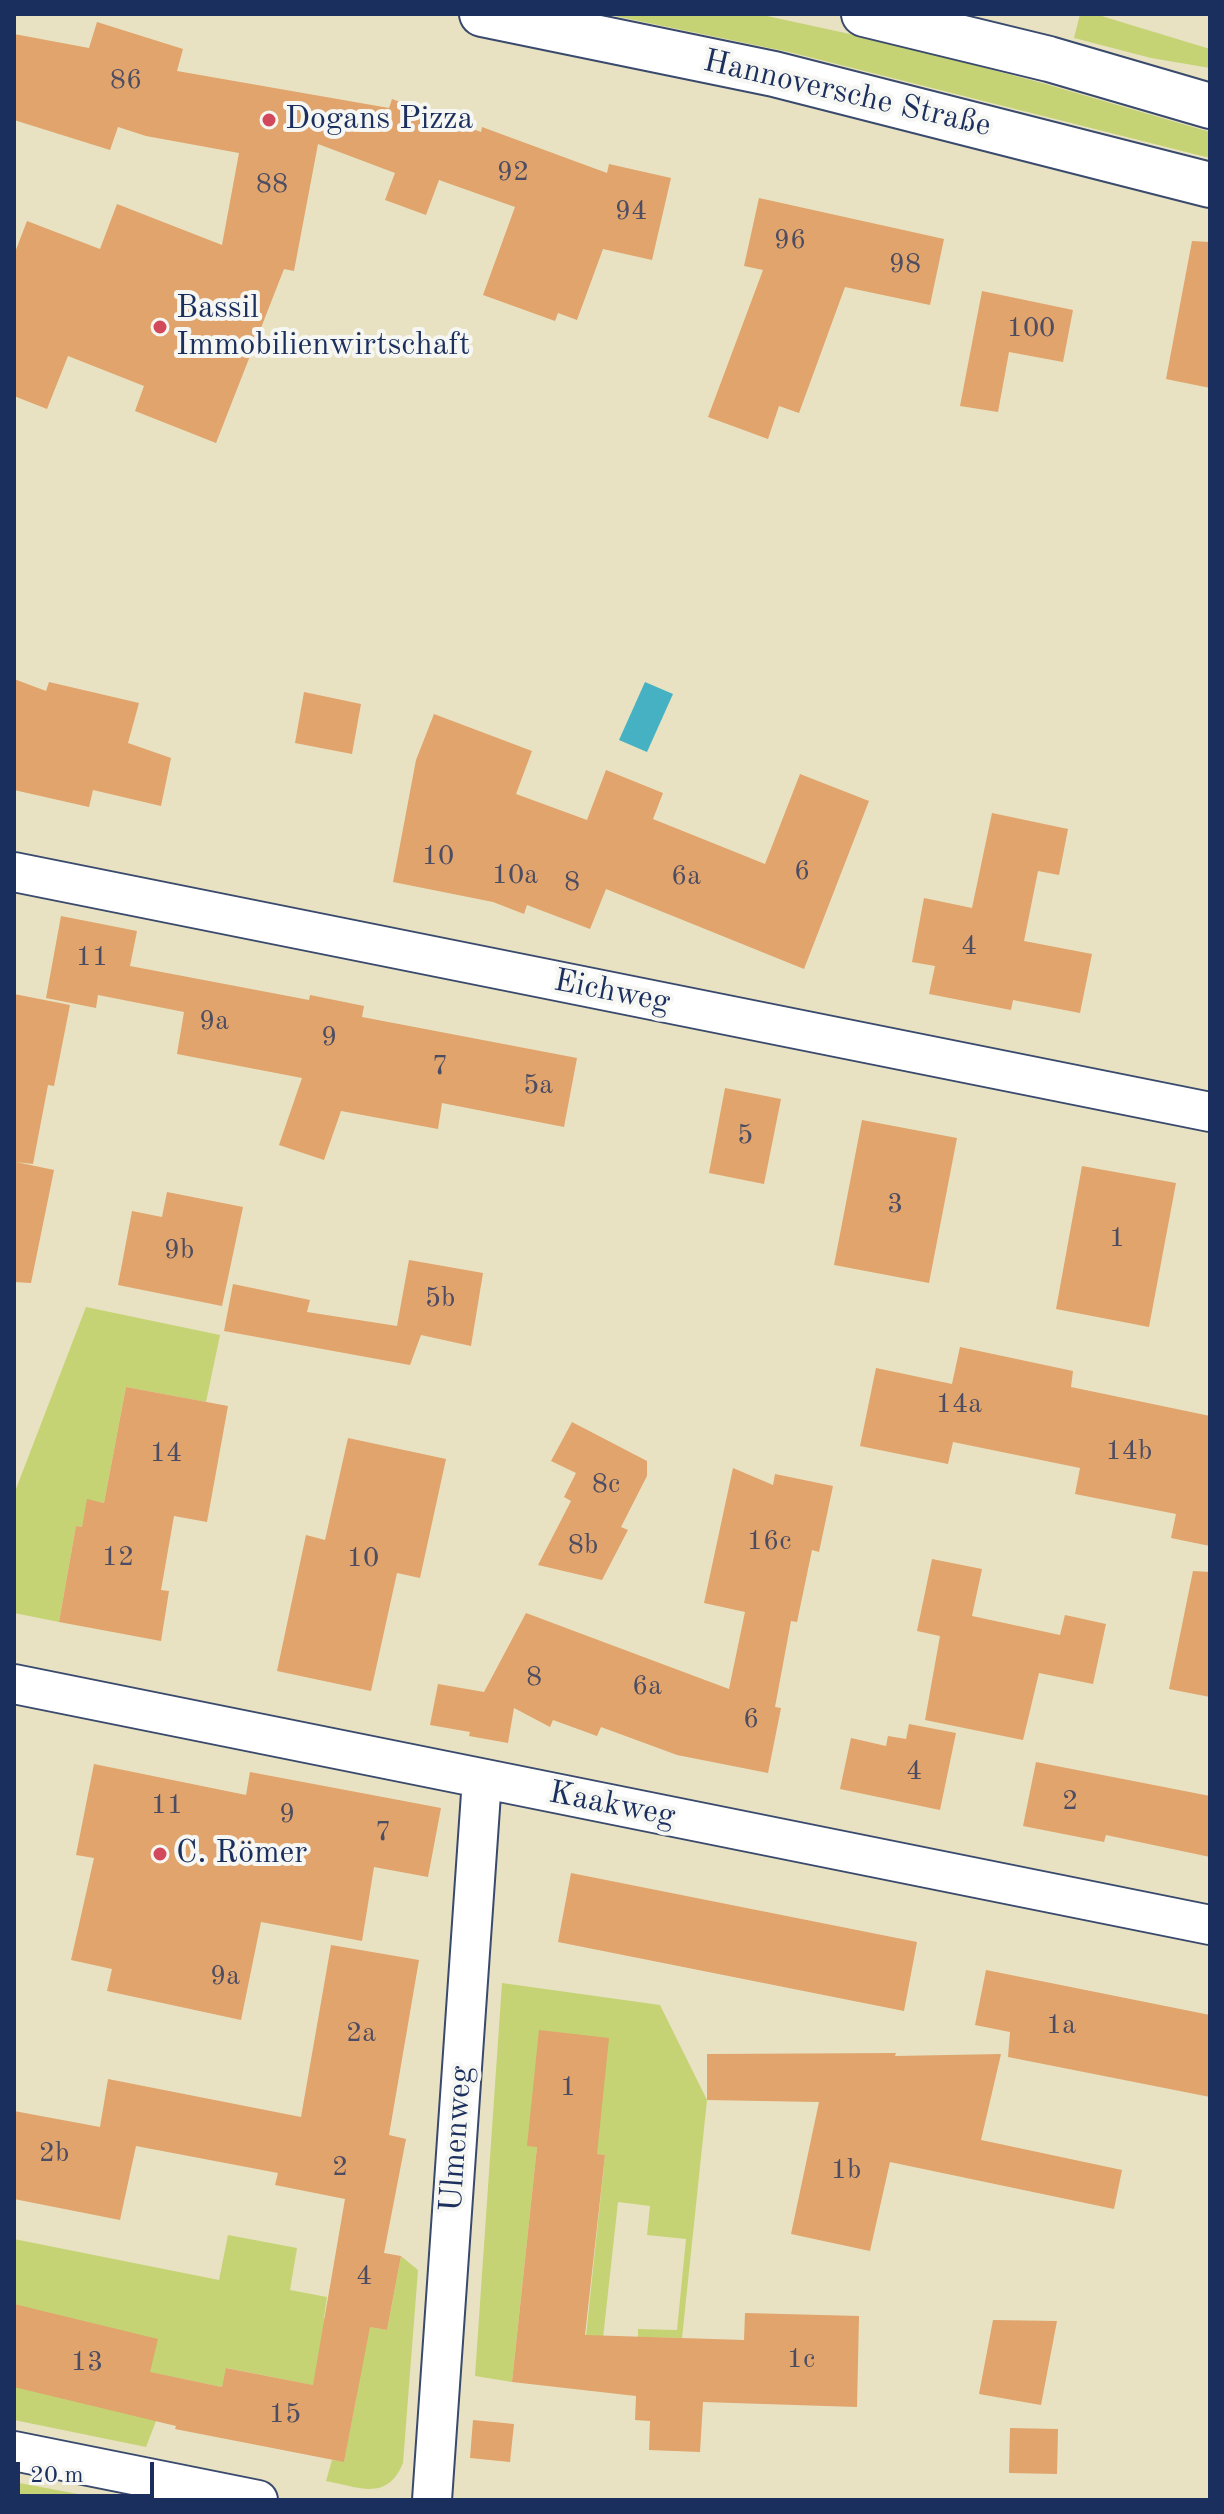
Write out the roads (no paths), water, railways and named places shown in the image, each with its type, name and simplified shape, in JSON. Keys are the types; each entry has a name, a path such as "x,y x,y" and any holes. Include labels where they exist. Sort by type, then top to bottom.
{"street":[{"name":"Hannoversche Straße","path":"482,14 774,74 1210,185"},
{"path":"864,14 1064,63 1210,106"},
{"name":"Eichweg","path":"14,872 1210,1112"},
{"name":"Kaakweg","path":"14,1684 1210,1925"},
{"name":"Ulmenweg","path":"432,2500 482,1779"},
{"path":"14,2451 258,2500"}],"water":[{"path":"645,682 673,694 647,752 619,740"}],"place":[{"name":"Dogans Pizza","path":"269,120"},
{"name":"Bassil Immobilienwirtschaft","path":"160,327"},
{"name":"C. Römer","path":"160,1854"}]}
